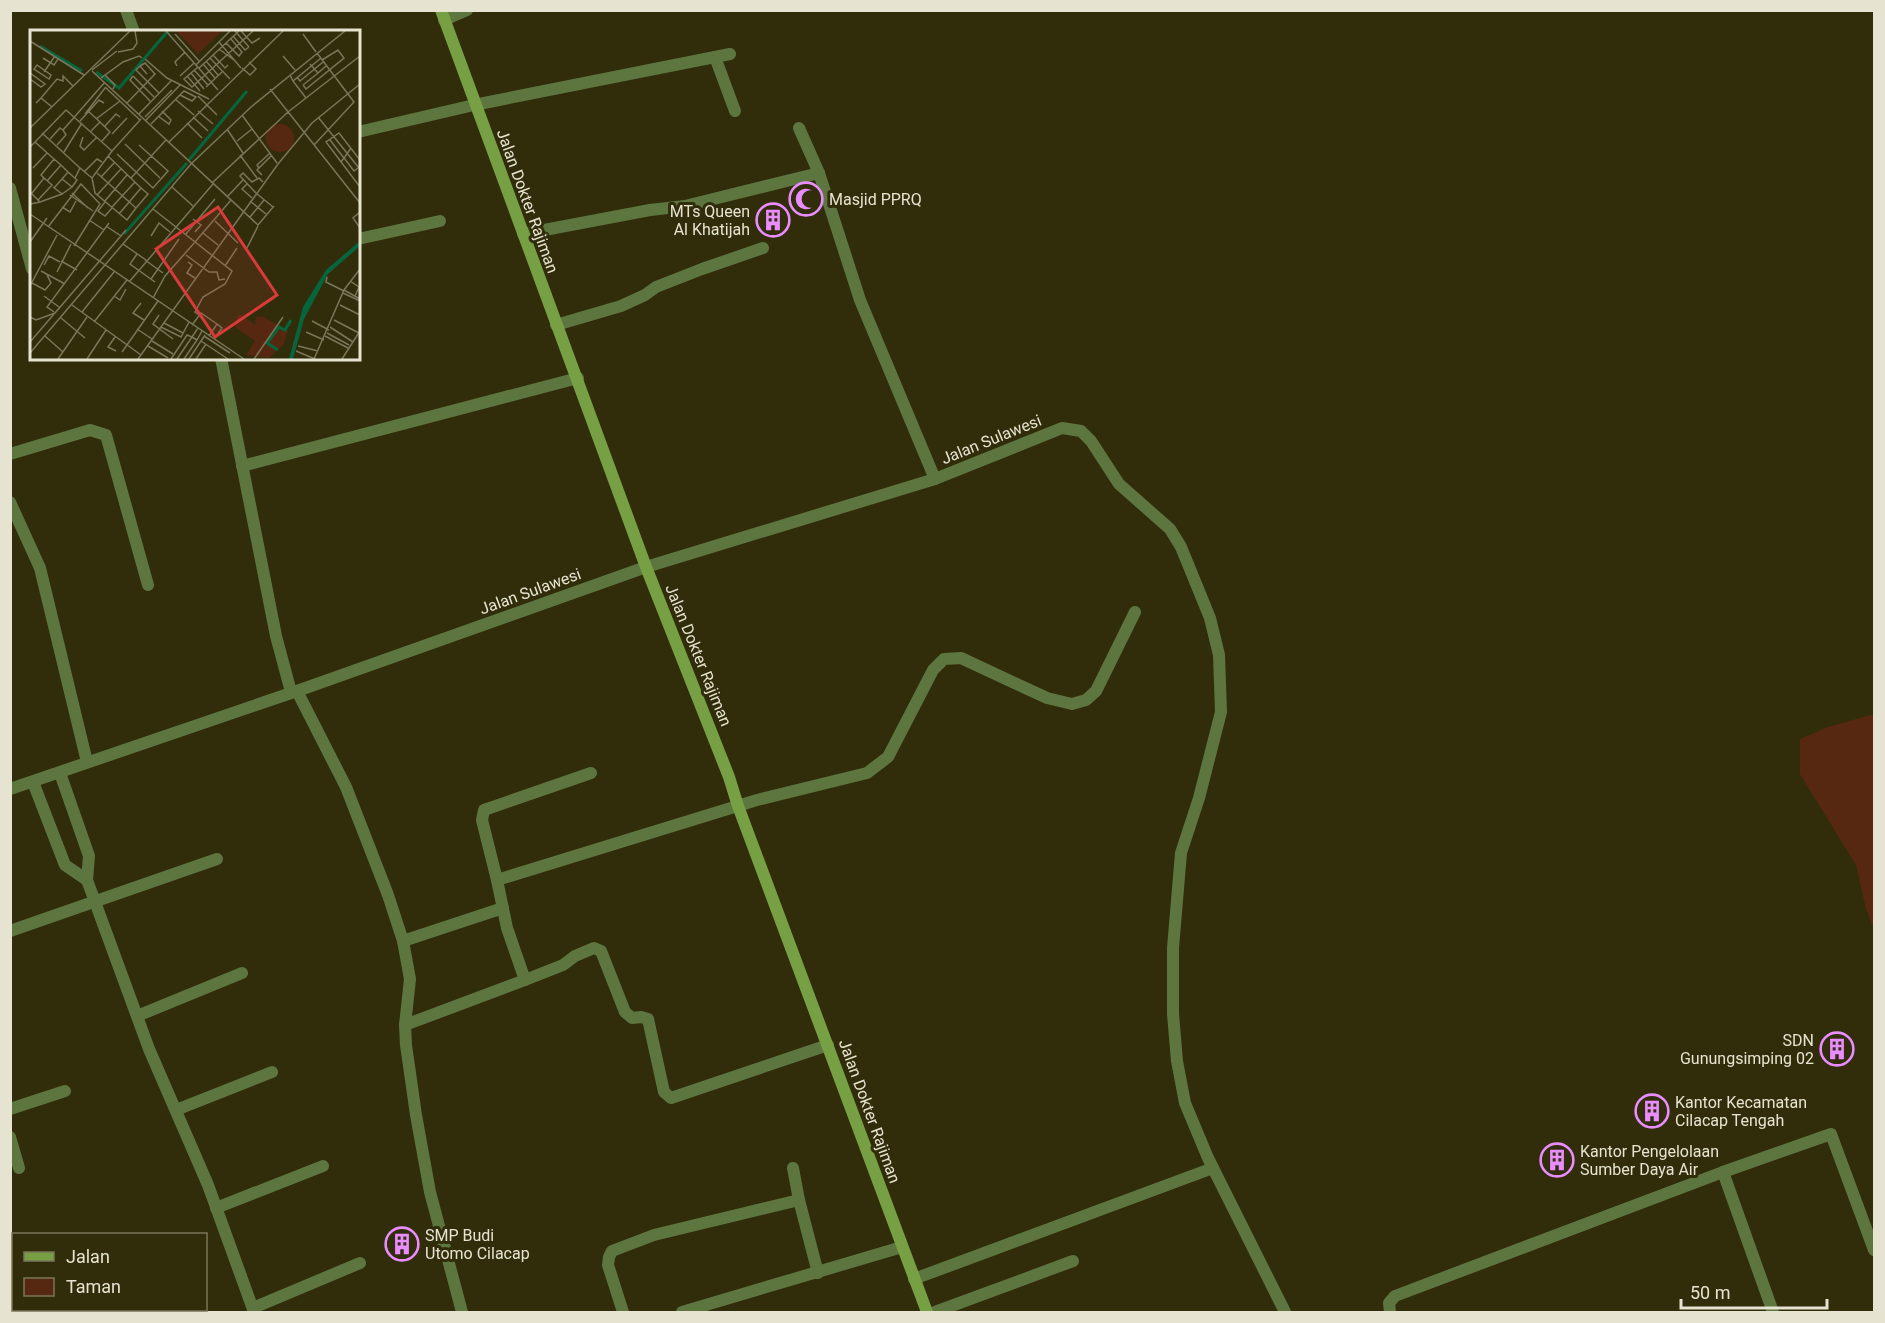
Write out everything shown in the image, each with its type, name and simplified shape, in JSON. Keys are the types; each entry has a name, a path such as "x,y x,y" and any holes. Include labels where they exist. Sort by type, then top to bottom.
{"street":[{"path":"126,10 133,30"},
{"path":"443,15 467,10"},
{"name":"Jalan Dokter Rajiman","path":"443,15 474,105 578,378 646,567 729,777 927,1312"},
{"path":"360,132 474,105 730,54"},
{"path":"715,57 735,111"},
{"path":"799,128 819,173 860,300 935,479"},
{"path":"524,234 650,210 686,206 819,173"},
{"path":"10,188 30,262"},
{"path":"360,239 440,221"},
{"path":"556,325 621,306 656,287 763,248"},
{"path":"221,360 276,636 294,692 346,787 388,895 403,941 410,979 405,1025 406,1045 416,1115 430,1192 462,1312"},
{"path":"242,466 578,378"},
{"name":"Jalan Sulawesi","path":"10,789 294,692 646,567 935,479 1062,428 1081,430 1092,441 1119,484 1170,529 1181,547 1210,618 1219,655 1221,712 1199,798 1181,853 1173,948 1173,1014 1177,1061 1185,1103 1213,1168"},
{"path":"10,454 90,430 106,435 148,585"},
{"path":"10,502 40,568 87,762"},
{"path":"497,880 757,800 867,773 888,757 933,670 944,660 961,658 1047,698 1072,704 1086,700 1096,691 1135,612"},
{"path":"60,773 89,856 87,880 137,1016 216,1208 254,1310 360,1263"},
{"path":"525,980 507,928 482,820 484,810 591,773"},
{"path":"33,782 65,865 87,880"},
{"path":"10,931 217,859"},
{"path":"403,941 503,908"},
{"path":"405,1025 563,965 568,960 594,948 601,951 625,1012 632,1018 648,1019 663,1092 671,1098 828,1045"},
{"path":"137,1016 242,973"},
{"path":"176,1110 272,1072"},
{"path":"10,1109 65,1091"},
{"path":"1390,1312 1389,1303 1395,1296 1723,1172 1831,1134 1875,1250"},
{"path":"10,1137 19,1168"},
{"path":"216,1208 323,1166"},
{"path":"793,1168 818,1273"},
{"path":"914,1280 1213,1168 1285,1312"},
{"path":"1723,1172 1773,1312"},
{"path":"622,1312 608,1265 612,1251 654,1235 799,1200"},
{"path":"682,1312 902,1247"},
{"path":"935,1312 1073,1261"}],"green space":[{"path":"1874,714 1874,930 1866,909 1856,865 1800,774 1800,739 1828,727"}],"place":[{"name":"Masjid PPRQ","path":"806,199"},
{"name":"MTs Queen Al Khatijah","path":"773,220"},
{"name":"SDN Gunungsimping 02","path":"1837,1049"},
{"name":"Kantor Kecamatan Cilacap Tengah","path":"1652,1111"},
{"name":"Kantor Pengelolaan Sumber Daya Air","path":"1557,1160"},
{"name":"SMP Budi Utomo Cilacap","path":"402,1244"}]}
